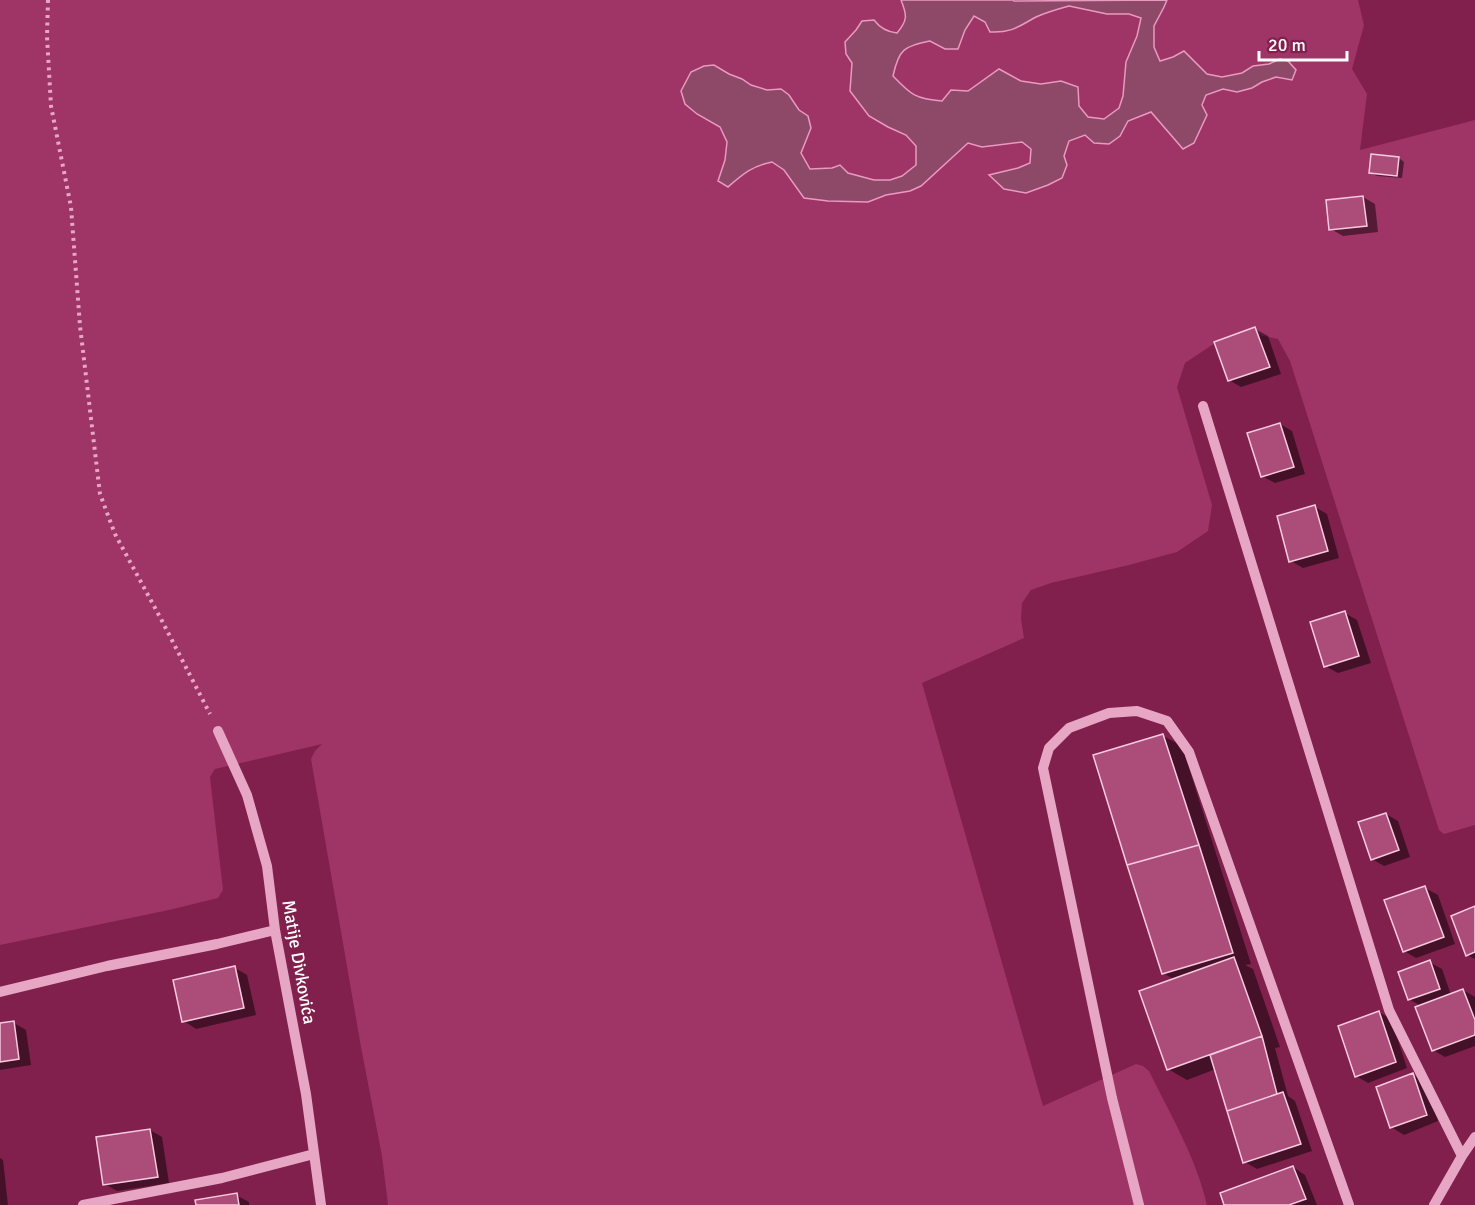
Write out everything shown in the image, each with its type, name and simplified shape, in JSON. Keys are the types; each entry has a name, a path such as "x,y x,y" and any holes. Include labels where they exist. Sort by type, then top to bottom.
{"street":[{"path":"1203,406 1389,1010 1462,1156"},
{"path":"1139,1205 1112,1098 1043,768 1049,748 1070,728 1109,713 1137,711 1167,721 1189,752 1349,1205"},
{"name":"Matije Divkovića","path":"218,730 247,795 267,866 275,930 306,1094 321,1205"},
{"path":"0,992 107,966 275,930"},
{"path":"1434,1205 1475,1137"},
{"path":"83,1205 222,1178 314,1154"}],"path":[{"path":"48,0 47,37 51,106 71,207 80,326 100,494 115,534 218,730"}],"shaded area":[{"path":"0,0 901,0 905,18 897,33 879,27 846,54 852,63 850,91 869,116 906,135 916,146 916,165 902,176 890,180 874,180 848,173 840,165 832,168 810,169 801,153 811,128 808,116 799,110 789,95 781,89 767,90 751,85 714,65 704,66 681,91 684,101 693,111 715,124 725,136 727,145 725,159 718,181 728,187 748,171 772,162 784,170 804,198 868,202 921,186 968,143 982,147 1022,142 1031,149 1030,163 990,175 1067,166 1064,156 1069,142 1085,135 1120,136 1128,121 1151,112 1183,149 1194,143 1198,137 1206,95 1223,89 1237,92 1276,77 1292,80 1280,59 1269,64 1253,66 1242,73 1222,77 1207,74 1184,51 1160,61 1154,47 1154,26 1167,0 1358,0 1364,25 1352,69 1367,94 1360,150 1475,120 1475,825 1444,834 1439,830 1290,361 1278,339 1246,332 1215,343 1185,363 1177,387 1212,505 1208,531 1177,552 1031,590 1022,603 1021,619 1024,638 922,683 1043,1106 1136,1064 1143,1066 1149,1071 1182,1136 1207,1205 388,1205 382,1156 311,759 322,744 215,769 210,777 223,890 218,898 0,945"},
{"path":"901,0 1167,0 1154,26 1154,47 1160,61 1184,51 1207,74 1222,77 1242,73 1253,66 1269,64 1280,59 1288,61 1296,70 1292,80 1276,77 1237,92 1223,89 1206,95 1202,105 1207,115 1194,143 1183,149 1151,112 1128,121 1120,136 1109,144 1094,143 1085,135 1069,141 1064,156 1067,165 1062,178 1026,193 1004,189 989,175 1030,163 1031,149 1022,142 982,147 968,143 921,186 868,202 804,198 784,170 772,162 748,171 728,187 718,181 725,160 727,142 720,127 685,104 681,91 691,72 704,66 714,65 751,85 767,90 781,89 789,95 799,110 808,116 811,128 801,153 810,169 832,168 840,165 848,173 874,180 890,180 902,176 916,165 916,146 906,135 869,116 850,91 852,63 846,54 845,42 862,21 874,20 884,29 897,33 905,21","holes":["1069,6 1107,14 1129,14 1141,18 1137,36 1126,62 1123,96 1119,108 1104,119 1088,117 1079,106 1078,87 1061,81 1041,84 1021,81 999,69 968,91 951,90 942,101 914,95 893,76 900,54 908,47 930,41 945,49 958,49 965,30 974,16 985,22 990,32 997,32 1014,29 1040,15"]},
{"path":"1069,6 1107,14 1129,14 1141,18 1137,36 1126,62 1123,96 1119,108 1104,119 1088,117 1079,106 1078,87 1061,81 1041,84 1021,81 999,69 968,91 951,90 943,101 915,95 893,76 900,54 908,47 930,41 945,49 958,49 965,30 974,16 985,22 990,32 1004,31"}],"building":[{"path":"1371,154 1399,157 1397,176 1369,173"},
{"path":"1363,196 1367,226 1329,230 1326,200"},
{"path":"1255,327 1270,367 1228,381 1214,342"},
{"path":"1280,423 1294,467 1261,477 1247,433"},
{"path":"1315,505 1328,551 1289,562 1277,516"},
{"path":"1345,611 1359,656 1324,667 1310,622"},
{"path":"1163,734 1199,845 1127,865 1093,755"},
{"path":"1386,813 1399,850 1371,860 1358,822"},
{"path":"1199,845 1233,953 1162,974 1127,865"},
{"path":"1425,886 1444,937 1403,952 1384,900"},
{"path":"1475,906 1475,952 1466,956 1451,916"},
{"path":"1234,957 1262,1036 1167,1070 1139,991"},
{"path":"1430,960 1440,989 1408,1000 1398,972"},
{"path":"235,966 244,1008 182,1022 173,980"},
{"path":"1463,989 1475,1020 1475,1035 1432,1051 1415,1007"},
{"path":"1379,1011 1396,1062 1355,1077 1338,1026"},
{"path":"14,1021 19,1059 0,1062 0,1023"},
{"path":"1262,1036 1277,1094 1227,1111 1210,1055"},
{"path":"1413,1073 1427,1115 1390,1128 1376,1087"},
{"path":"1283,1092 1301,1144 1243,1163 1227,1111"},
{"path":"150,1129 158,1177 103,1185 96,1137"},
{"path":"1293,1166 1306,1199 1289,1205 1224,1205 1220,1193"},
{"path":"237,1193 239,1205 196,1205 195,1200"}]}
